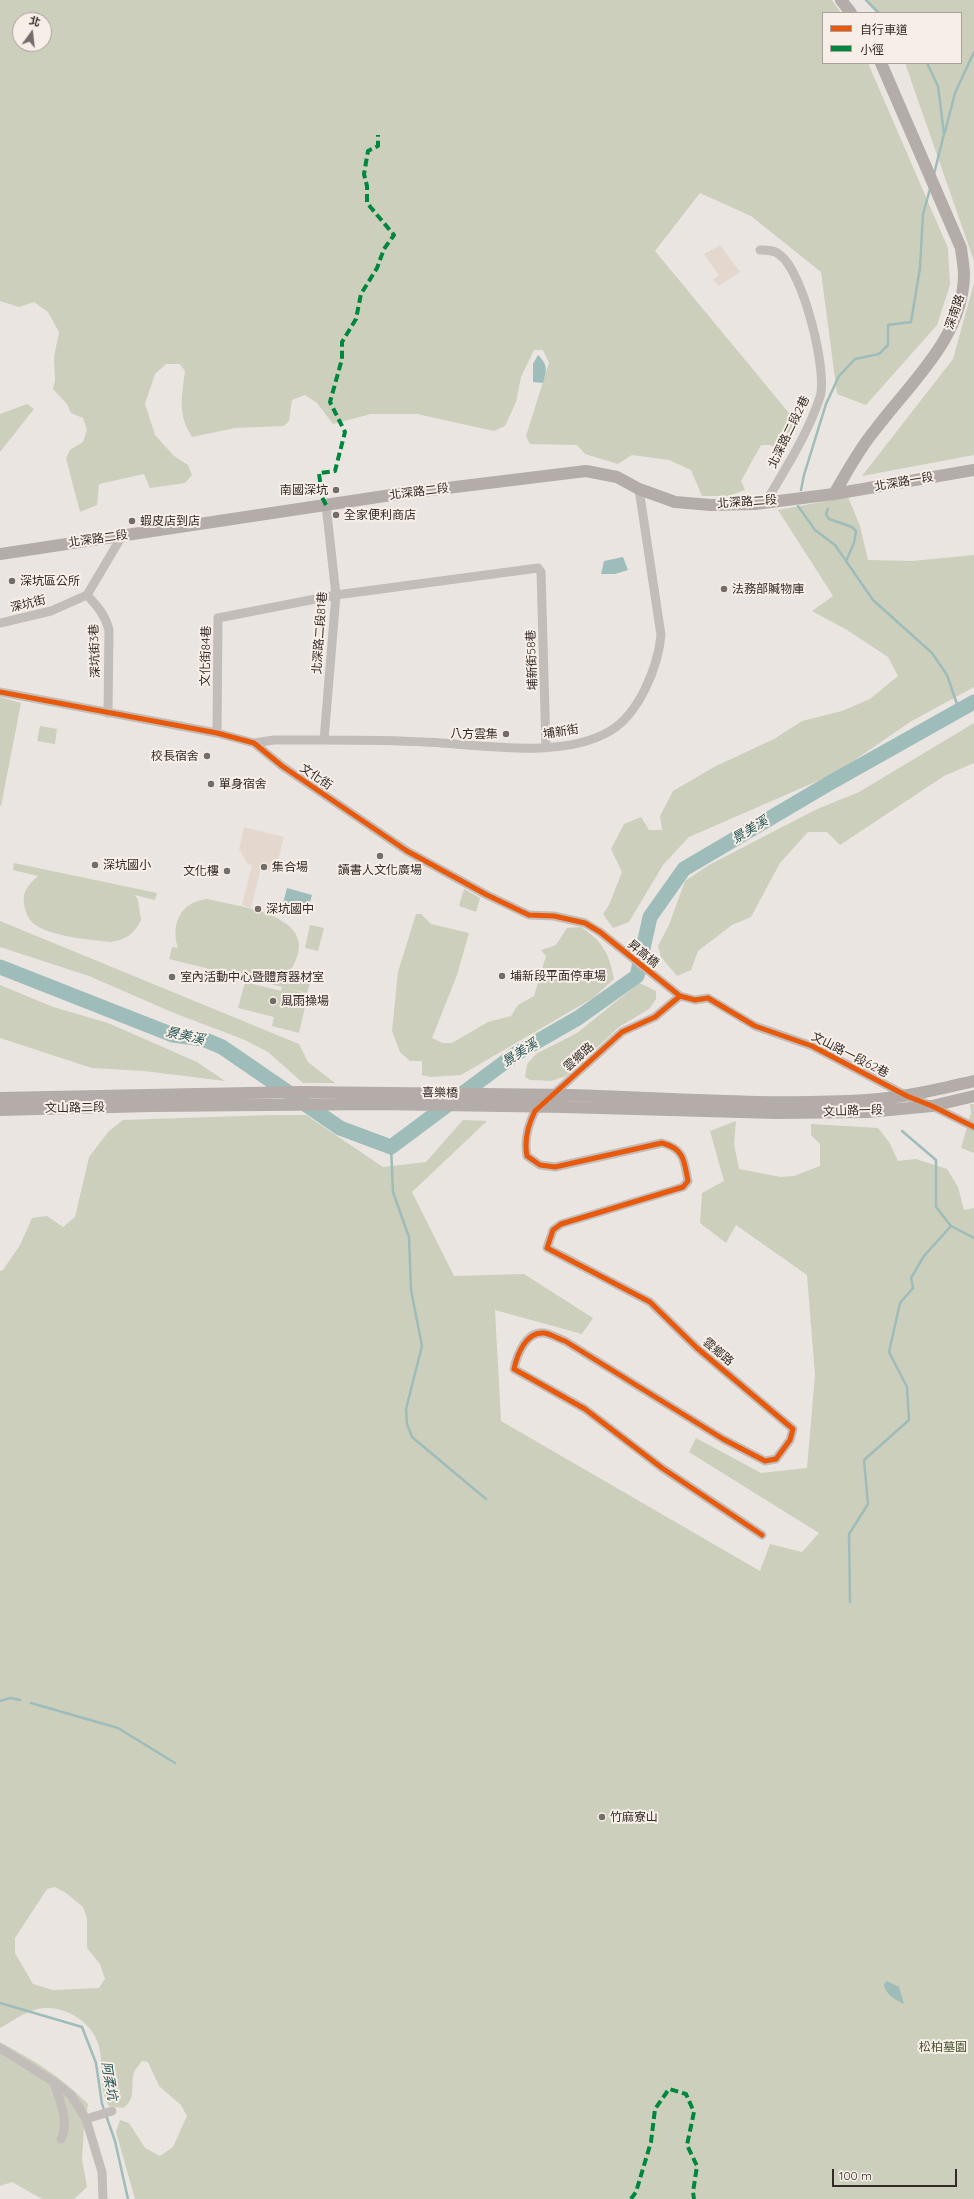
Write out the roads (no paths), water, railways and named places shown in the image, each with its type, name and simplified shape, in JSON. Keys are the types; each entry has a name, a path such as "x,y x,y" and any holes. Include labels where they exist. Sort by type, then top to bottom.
{"main road":[{"path":"841,0 850,12"},
{"name":"深南路","path":"834,494 874,431 942,347 953,326 963,291 964,274 961,248 881,64"},
{"name":"北深路一段","path":"834,494 974,470"},
{"name":"北深路二段","path":"0,554 326,505 586,471 617,477 639,489 674,502 711,505 766,502 834,494"},
{"name":"文山路一段","path":"732,1106 867,1100 907,1096 974,1081"},
{"name":"文山路一段","path":"732,1106 868,1112 932,1106 974,1096"},
{"name":"文山路二段","path":"0,1098 149,1100"},
{"name":"喜樂橋","path":"149,1100 378,1104 732,1106"},
{"name":"文山路二段","path":"0,1110 149,1100"}],"street":[{"name":"北深路二段2巷","path":"760,250 769,250 781,255 802,287 817,343 821,374 820,396 806,430 766,502"},
{"name":"埔新街","path":"254,743 274,740 324,740 425,742 546,748 582,742 610,731 631,710 645,690 657,658 661,635 639,489"},
{"name":"北深路二段81巷","path":"324,740 336,595 326,505"},
{"path":"87,595 122,536"},
{"name":"埔新街58巷","path":"336,595 538,568 541,572 546,748"},
{"name":"深坑街","path":"0,623 51,611 87,595"},
{"name":"深坑街3巷","path":"87,595 102,610 109,630 108,714"},
{"name":"文化街84巷","path":"217,732 218,618 336,595"},
{"name":"文化街","path":"0,692 108,714 217,732 254,743 282,766 407,851 487,895 530,915 554,916 585,923 600,932"},
{"name":"昇高橋","path":"600,932 677,994"},
{"name":"雲鄉路","path":"677,994 655,1017 622,1032 535,1111 525,1146 527,1156 540,1165 555,1167 662,1143 674,1146 683,1156 688,1182 682,1187 561,1224 553,1230 547,1248 650,1302 697,1348 793,1429 790,1440 776,1459 765,1461 723,1439 565,1341 544,1333 534,1336 521,1348 517,1356 514,1369 585,1409 662,1468 762,1535"},
{"name":"文山路一段62巷","path":"677,994 695,1000 708,998 755,1026 812,1046 907,1096 932,1106 974,1127"},
{"path":"0,2048 54,2082 71,2095 86,2119 102,2172 103,2199"},
{"path":"54,2082 65,2120 65,2130 61,2139"},
{"path":"86,2119 112,2110"}],"water":[{"path":"538,355 544,362 546,368 543,383 533,382 533,364"},
{"path":"623,557 628,570 615,574 601,574 604,561"},
{"path":"287,888 312,895 307,913 282,907"},
{"path":"887,1981 899,1987 904,2004 888,1994 884,1984"}],"waterway":[{"path":"866,0 878,12"},
{"path":"945,132 955,93 974,52"},
{"path":"927,64 938,86 944,134 934,174"},
{"path":"801,490 804,475 826,404 839,376 855,359 879,354 888,345 888,325 911,322 920,268 923,214 930,189"},
{"path":"798,506 815,530 835,545 873,600 932,653 947,675 959,710"},
{"path":"828,509 826,514 829,519 852,527 856,531 854,543 847,559"},
{"name":"景美溪","path":"0,967 173,1035 203,1039 222,1047 340,1128 391,1147 517,1053 578,1018 637,976 650,917 684,869 828,784 974,702"},
{"path":"902,1131 936,1160 936,1207 951,1226 974,1238"},
{"path":"391,1147 393,1192 409,1237 411,1290 422,1346 406,1409 407,1424 412,1437 486,1499"},
{"path":"850,1602 849,1534 868,1504 864,1460 909,1420 907,1387 889,1352 900,1303 913,1288 911,1278 924,1256 951,1226"},
{"path":"0,1701 10,1698 20,1700"},
{"path":"31,1703 118,1728 175,1763"},
{"name":"阿柔坑","path":"0,2003 82,2027 96,2063 102,2104 115,2141 128,2199"}],"place":[{"name":"南國深坑","path":"336,490"},
{"name":"全家便利商店","path":"336,515"},
{"name":"蝦皮店到店","path":"132,521"},
{"name":"深坑區公所","path":"12,581"},
{"name":"法務部贓物庫","path":"724,589"},
{"name":"八方雲集","path":"506,734"},
{"name":"校長宿舍","path":"207,756"},
{"name":"單身宿舍","path":"211,784"},
{"name":"讀書人文化廣場","path":"380,856"},
{"name":"深坑國小","path":"95,865"},
{"name":"集合場","path":"264,867"},
{"name":"文化樓","path":"227,871"},
{"name":"深坑國中","path":"258,909"},
{"name":"埔新段平面停車場","path":"502,976"},
{"name":"室內活動中心暨體育器材室","path":"172,977"},
{"name":"風雨操場","path":"273,1001"},
{"name":"竹麻寮山","path":"602,1817"}],"park label":[{"name":"松柏墓園","path":"943,2047"}]}
